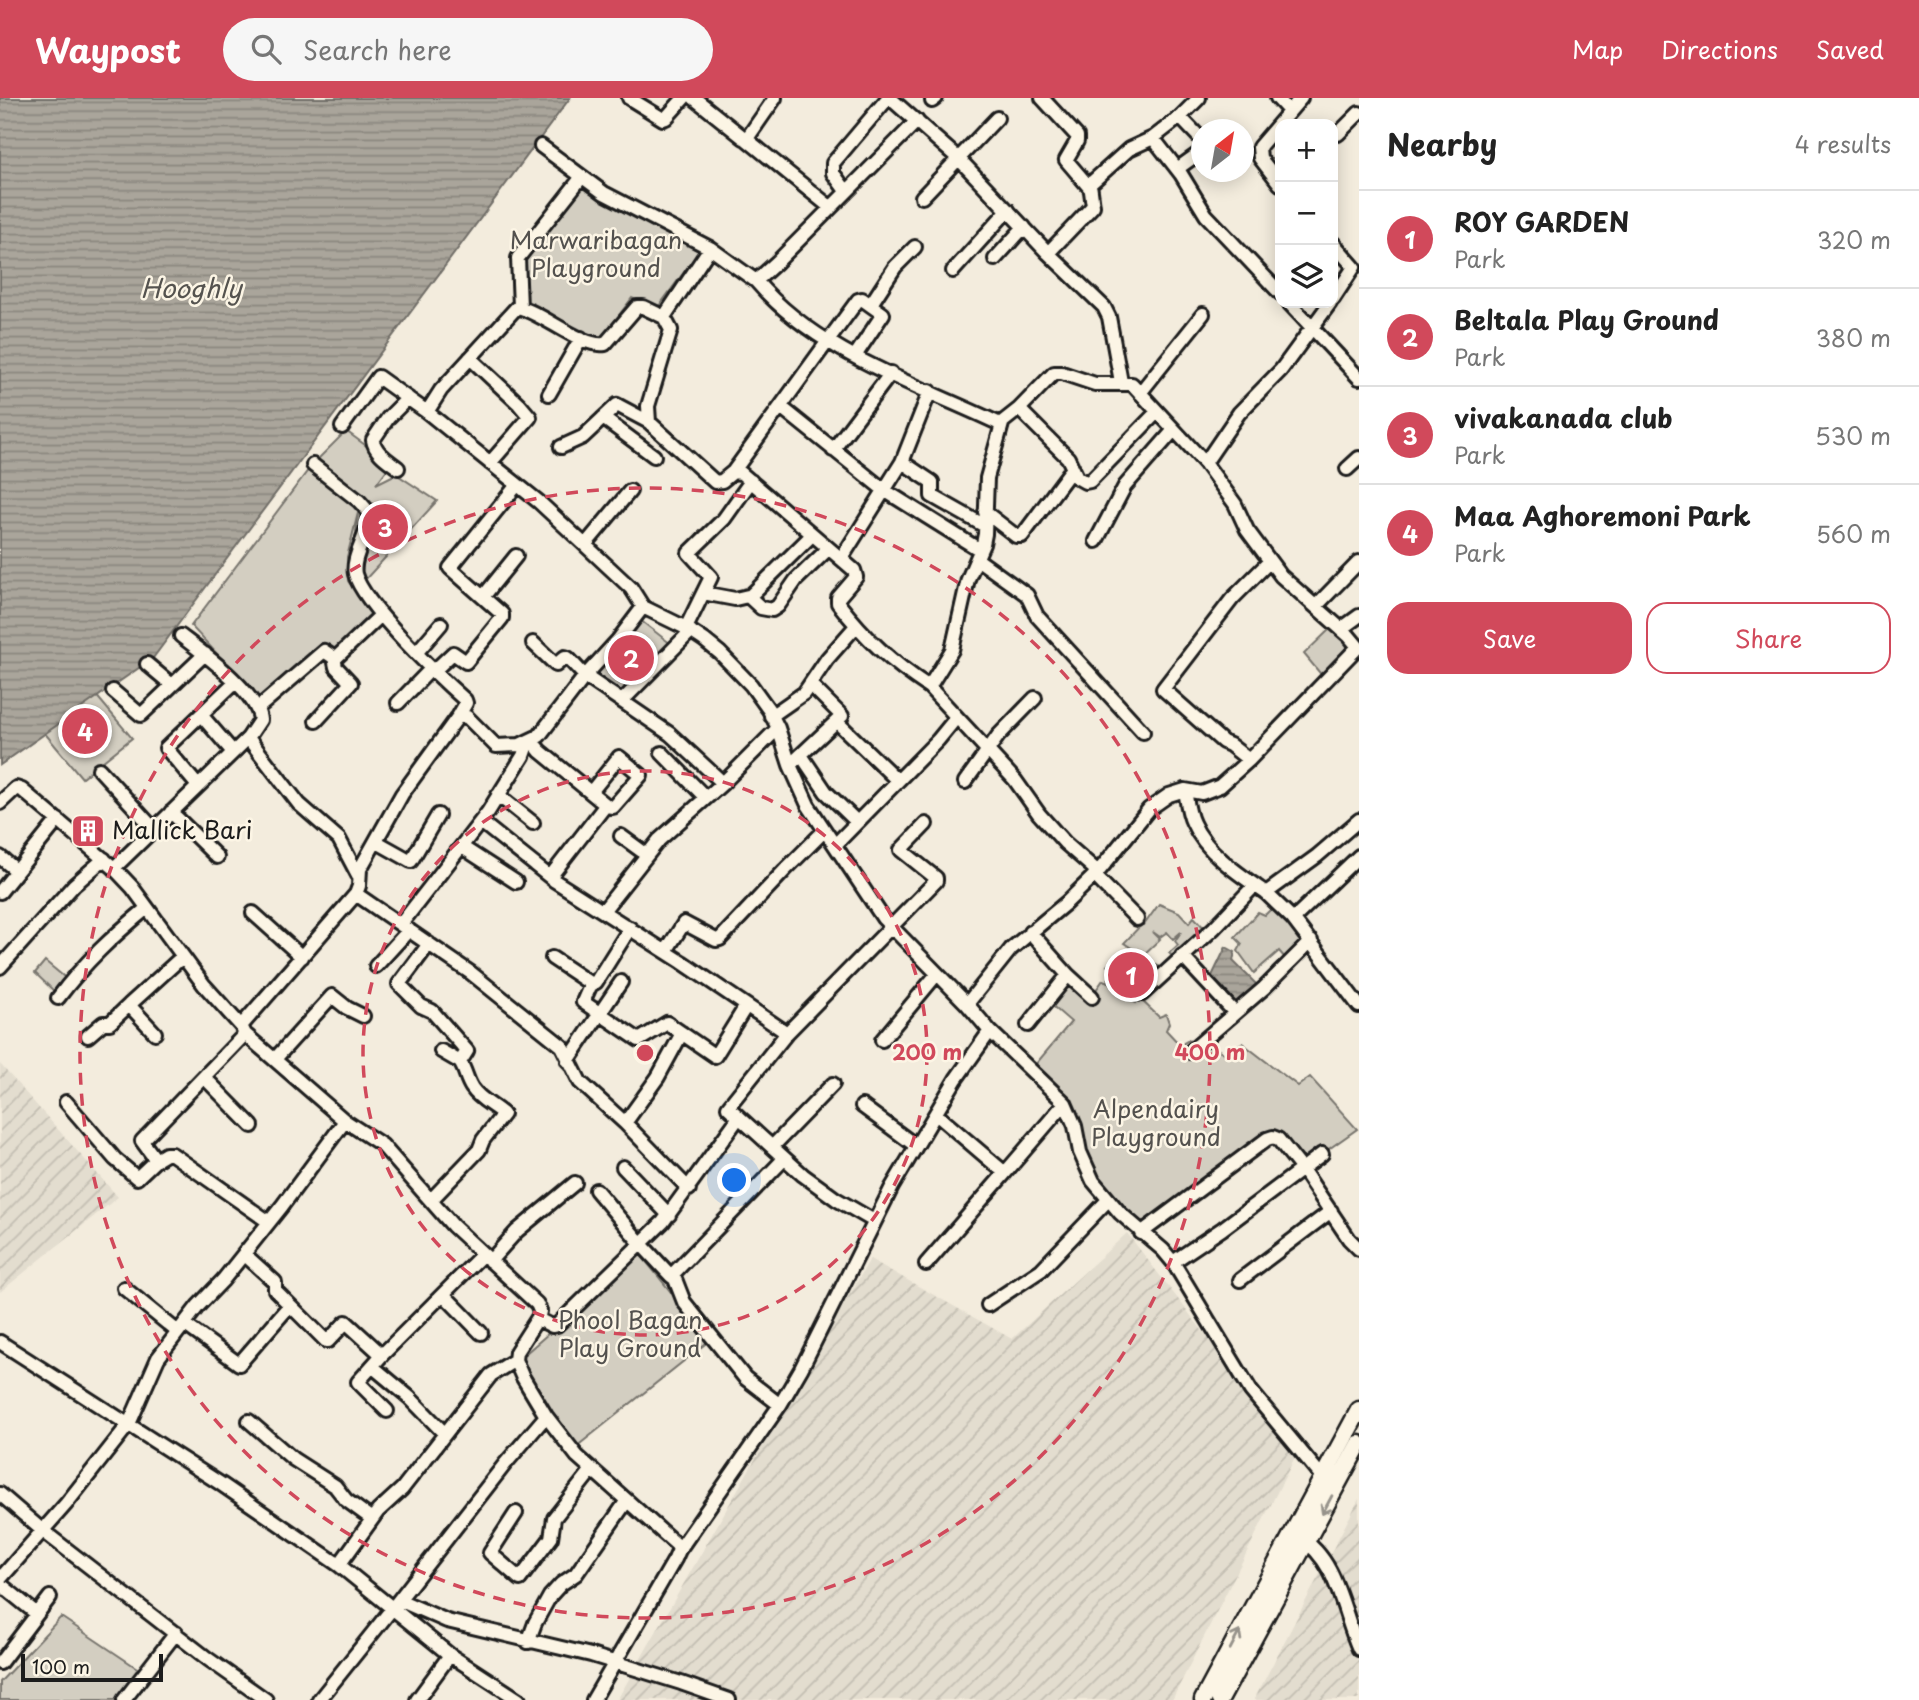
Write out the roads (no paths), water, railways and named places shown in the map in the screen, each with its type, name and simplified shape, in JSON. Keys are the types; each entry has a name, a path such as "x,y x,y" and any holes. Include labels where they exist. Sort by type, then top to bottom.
{"main road":[{"path":"1203,1700 1359,1410"},
{"path":"1220,1700 1359,1444"}],"street":[{"path":"629,98 663,119 684,98"},
{"path":"694,98 830,207"},
{"path":"746,138 775,98"},
{"path":"846,191 833,173 833,163 889,98 959,159 1048,253 1102,303 1106,310 1121,382"},
{"path":"1042,98 1077,136 1066,160 1089,187 1093,206 1048,253"},
{"path":"1089,187 1129,149 1153,138 1199,98"},
{"path":"1277,98 1289,111"},
{"path":"1278,182 1258,152 1261,144 1301,98"},
{"path":"1338,134 1359,113"},
{"path":"1180,117 1191,128"},
{"path":"922,197 997,118"},
{"path":"756,281 917,121"},
{"path":"1153,138 1177,169 1206,215 1275,288"},
{"path":"541,146 581,178 629,207 710,248 756,281 782,309 808,330 855,356 1002,424"},
{"path":"1177,169 1191,159"},
{"path":"520,307 518,258 581,178"},
{"path":"953,271 1008,211"},
{"path":"995,259 1024,227"},
{"path":"1335,245 1356,269 1338,292"},
{"path":"871,304 895,267 915,247"},
{"path":"664,317 710,248"},
{"path":"561,447 583,437 617,405 649,422 715,482 722,481 733,471 858,300 864,299 883,314 855,356"},
{"path":"427,412 441,390 517,307 599,345 605,344 637,307 643,307 664,317 671,330 648,406 649,422"},
{"path":"1294,308 1359,378"},
{"path":"1205,463 1239,413 1280,370 1326,308"},
{"path":"1140,393 1203,314"},
{"path":"549,394 581,338"},
{"path":"470,358 530,417 490,463"},
{"path":"833,450 891,373"},
{"path":"929,687 954,647 965,589 979,555 985,519 988,468 1002,424 1054,373 1098,384 1132,384 1205,463 1235,504 1247,530 1281,576 1359,647 1249,760 1212,790 1202,793 1185,790 1169,795 1149,809 1096,873 1011,948 967,1003"},
{"path":"342,427 378,377 427,412 517,485 631,588 643,607 688,629 735,668 765,704 778,728 790,765 808,805 867,896 890,926 967,1003 990,1031 1065,1103 1075,1126 1087,1171 1108,1200 1141,1233 1163,1250 1251,1391 1323,1478"},
{"path":"841,559 902,462 930,391"},
{"path":"398,468 379,453 373,440 388,418 408,398"},
{"path":"781,407 884,490 979,555 1027,595 1037,616 1143,732"},
{"path":"1019,408 1068,458 1076,475"},
{"path":"902,462 932,482 932,496 1018,537 1024,533 1069,473 1085,482 1090,481 1157,412"},
{"path":"603,418 654,456"},
{"path":"1096,541 1125,486 1174,430"},
{"path":"1347,469 1359,458"},
{"path":"313,465 359,501 368,513 355,573 381,615 466,703 402,794 358,875"},
{"path":"733,471 741,473 751,481 854,570 856,575 837,602 856,626 894,663 929,687 988,749 1065,843 1137,919"},
{"path":"623,700 688,629 711,575 689,553 724,519 751,481"},
{"path":"398,703 453,653 465,662 502,618 502,614 452,571 451,566 517,485"},
{"path":"585,545 630,491"},
{"path":"703,593 735,599 750,596 812,535"},
{"path":"750,596 761,608 775,608 796,580 828,549"},
{"path":"483,597 516,556"},
{"path":"1249,760 1223,742 1163,689 1208,628 1270,561"},
{"path":"1316,607 1359,562"},
{"path":"458,717 467,717 496,747 520,745 530,741 545,731 585,676 643,607"},
{"path":"334,658 381,615"},
{"path":"1341,629 1359,616"},
{"path":"417,652 441,624"},
{"path":"771,716 794,702 811,685 827,659 856,626"},
{"path":"0,967 74,886 109,864 154,829 248,738 260,723 258,708 235,682 181,636"},
{"path":"533,643 556,665 566,657 585,676 670,733 723,783"},
{"path":"258,708 324,651 334,658 336,667 351,684 316,721"},
{"path":"113,691 141,715 205,654"},
{"path":"146,664 172,685"},
{"path":"198,786 166,749 235,682"},
{"path":"790,765 837,722 841,714 811,685"},
{"path":"965,782 1006,726 1035,698"},
{"path":"201,715 233,752"},
{"path":"835,845 938,740 956,718"},
{"path":"837,722 897,780"},
{"path":"603,911 659,840 723,783 778,728"},
{"path":"156,1160 142,1141 204,1077 356,894 360,884 339,839 299,804 248,738"},
{"path":"530,741 606,805 613,807 640,774 619,757 591,792"},
{"path":"376,966 481,822 530,741"},
{"path":"662,753 706,798"},
{"path":"801,755 825,792 858,822"},
{"path":"99,769 154,829"},
{"path":"0,803 12,790 19,788 109,864 132,887 212,995 243,1030 345,1121 382,1145 453,1226 537,1304 540,1311 538,1319 518,1348 515,1360 546,1416 576,1456 626,1502 669,1536 679,1550"},
{"path":"1185,790 1189,813 1200,835 1218,855 1293,919 1359,1006"},
{"path":"498,795 533,823"},
{"path":"550,877 606,805"},
{"path":"171,812 217,857"},
{"path":"377,842 411,862 439,815"},
{"path":"0,892 58,820"},
{"path":"481,822 550,877 787,1033"},
{"path":"874,1221 836,1199 784,1159 729,1109 729,1105 787,1033 936,880 901,849 926,824"},
{"path":"1142,995 1182,956 1260,889 1357,829"},
{"path":"666,951 684,923 716,940 720,939 824,831"},
{"path":"621,836 647,855"},
{"path":"462,847 516,882"},
{"path":"1293,919 1359,856"},
{"path":"0,857 17,871"},
{"path":"356,894 471,973 562,1046 580,1082 625,1123 689,1189"},
{"path":"58,998 107,941 147,908"},
{"path":"253,913 302,957"},
{"path":"630,928 582,1000 600,1014 639,1040 664,1023 715,1056 746,1006"},
{"path":"1030,932 1068,975 1092,997"},
{"path":"1190,1052 1311,941"},
{"path":"429,944 399,984 418,1004 432,1011 467,1051 460,1062"},
{"path":"1182,956 1235,1013"},
{"path":"88,1036 103,1023 110,1023 183,957"},
{"path":"552,958 591,985"},
{"path":"882,1040 937,974"},
{"path":"1028,1025 1068,975"},
{"path":"568,1061 621,982"},
{"path":"275,1059 332,996 344,1007 363,1016"},
{"path":"129,1005 155,1033"},
{"path":"593,1700 679,1550 780,1405 811,1351 874,1221 916,1146 990,1031"},
{"path":"625,1123 658,1077 682,1033"},
{"path":"431,1200 479,1150 483,1140 503,1115 476,1093 465,1077 466,1070 460,1062 441,1051"},
{"path":"204,1077 252,1126"},
{"path":"772,1147 833,1084"},
{"path":"66,1102 135,1179 156,1160 166,1154 172,1154 269,1222"},
{"path":"926,1264 1065,1103"},
{"path":"863,1106 916,1146"},
{"path":"936,1114 1005,1173"},
{"path":"538,1319 552,1326 557,1325 642,1245 689,1189 739,1117"},
{"path":"37,1614 0,1581 129,1424 153,1368 181,1328 244,1254 345,1121"},
{"path":"1141,1233 1270,1138 1278,1139 1359,1249"},
{"path":"1172,1262 1222,1229 1322,1154"},
{"path":"671,1276 784,1159"},
{"path":"623,1167 668,1215"},
{"path":"387,1411 358,1384 372,1366 443,1293 575,1183"},
{"path":"596,1190 642,1245 675,1279 684,1302 745,1378 780,1405"},
{"path":"988,1305 1041,1269 1108,1200"},
{"path":"1240,1280 1331,1211"},
{"path":"244,1254 275,1282 275,1290 326,1341 346,1322 382,1355"},
{"path":"124,1288 239,1364 290,1305"},
{"path":"443,1293 481,1333"},
{"path":"0,1342 221,1484 396,1604 450,1655 519,1700"},
{"path":"339,1565 372,1518 402,1489 491,1375 515,1360"},
{"path":"372,1366 409,1397 445,1434"},
{"path":"319,1700 546,1416"},
{"path":"249,1421 293,1459 335,1486 346,1500 372,1518"},
{"path":"516,1513 490,1553 520,1579 551,1538 554,1518 591,1471"},
{"path":"0,1494 43,1531 266,1700"},
{"path":"528,1642 550,1596 576,1574 626,1502"},
{"path":"1292,1533 1307,1542 1330,1571 1359,1649"},
{"path":"0,1663 50,1597"},
{"path":"396,1604 447,1621 614,1662 729,1700"},
{"path":"124,1700 176,1633"},
{"path":"417,1700 450,1655"}],"water":[{"name":"Hooghly","path":"0,98 570,98 153,658 0,765"},
{"path":"1226,947 1235,952 1233,961 1260,988 1235,1010 1210,980"}],"waterway":[{"path":"1147,970 1156,965 1163,970"}],"place":[{"name":"vivakanada club","path":"385,527"},
{"name":"Beltala Play Ground","path":"631,658"},
{"name":"Maa Aghoremoni Park","path":"85,731"},
{"name":"Mallick Bari","path":"88,831"},
{"name":"ROY GARDEN","path":"1131,975"}],"park label":[{"name":"Marwaribagan Playground","path":"596,255"},
{"name":"Alpendairy Playground","path":"1156,1124"},
{"name":"Phool Bagan Play Ground","path":"630,1335"}]}
